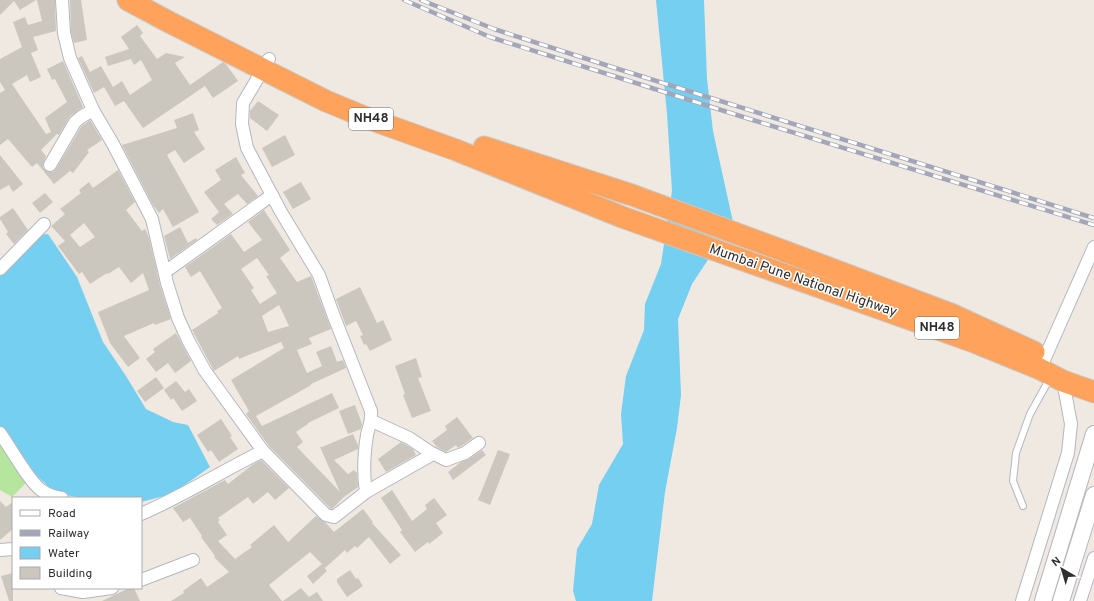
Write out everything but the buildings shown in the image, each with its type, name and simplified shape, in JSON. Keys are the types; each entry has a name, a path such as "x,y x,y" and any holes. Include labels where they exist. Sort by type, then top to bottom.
{"highway":[{"name":"NH48","path":"128,0 169,22 266,64"},
{"name":"NH48","path":"154,0 266,64"},
{"name":"Mumbai Pune National Highway","path":"266,64 403,118 547,168 632,195 951,314 1020,346 1050,370 1069,368 1094,378"},
{"name":"Mumbai Pune National Highway","path":"266,64 326,101 456,150 622,217 1050,370 1094,392"}],"street":[{"path":"62,0 64,33 70,58 93,110 113,144 152,219 178,318 205,372 263,451 326,515 330,517 334,517 366,492 434,454"},
{"path":"266,64 243,103 242,124 247,148 272,195 319,275 335,320 372,411 372,421 368,434 365,464 364,482 366,492"},
{"path":"50,165 75,122 93,110"},
{"path":"165,272 272,195"},
{"path":"0,269 44,224"},
{"path":"1022,601 1068,453 1071,424 1050,370 1094,247"},
{"path":"372,421 410,438 446,460 466,453 479,443"},
{"path":"0,433 41,490 54,497"},
{"path":"1043,601 1094,434"},
{"path":"142,514 164,504 263,451"},
{"path":"1061,601 1094,495"},
{"path":"1080,601 1094,558"},
{"path":"142,580 193,560"},
{"path":"66,589 83,592 105,589"}],"lane":[{"path":"1023,506 1013,481 1016,453 1030,414 1050,370"}],"green space":[{"path":"0,426 35,474 12,497 0,490"}],"water":[{"path":"656,0 704,0 707,79 713,131 733,222 692,284 678,319 681,395 677,428 665,492 652,601 576,601 573,591 577,549 592,524 599,485 623,444 621,414 626,376 644,330 645,304 661,264 672,191 667,114"},
{"path":"48,234 77,277 103,342 146,409 173,422 188,425 210,467 172,494 142,502 142,497 77,497 55,493 35,474 0,426 0,274 36,235"}],"railway":[{"path":"404,0 490,37 1094,225"},
{"path":"421,0 494,29 1094,218"}]}
